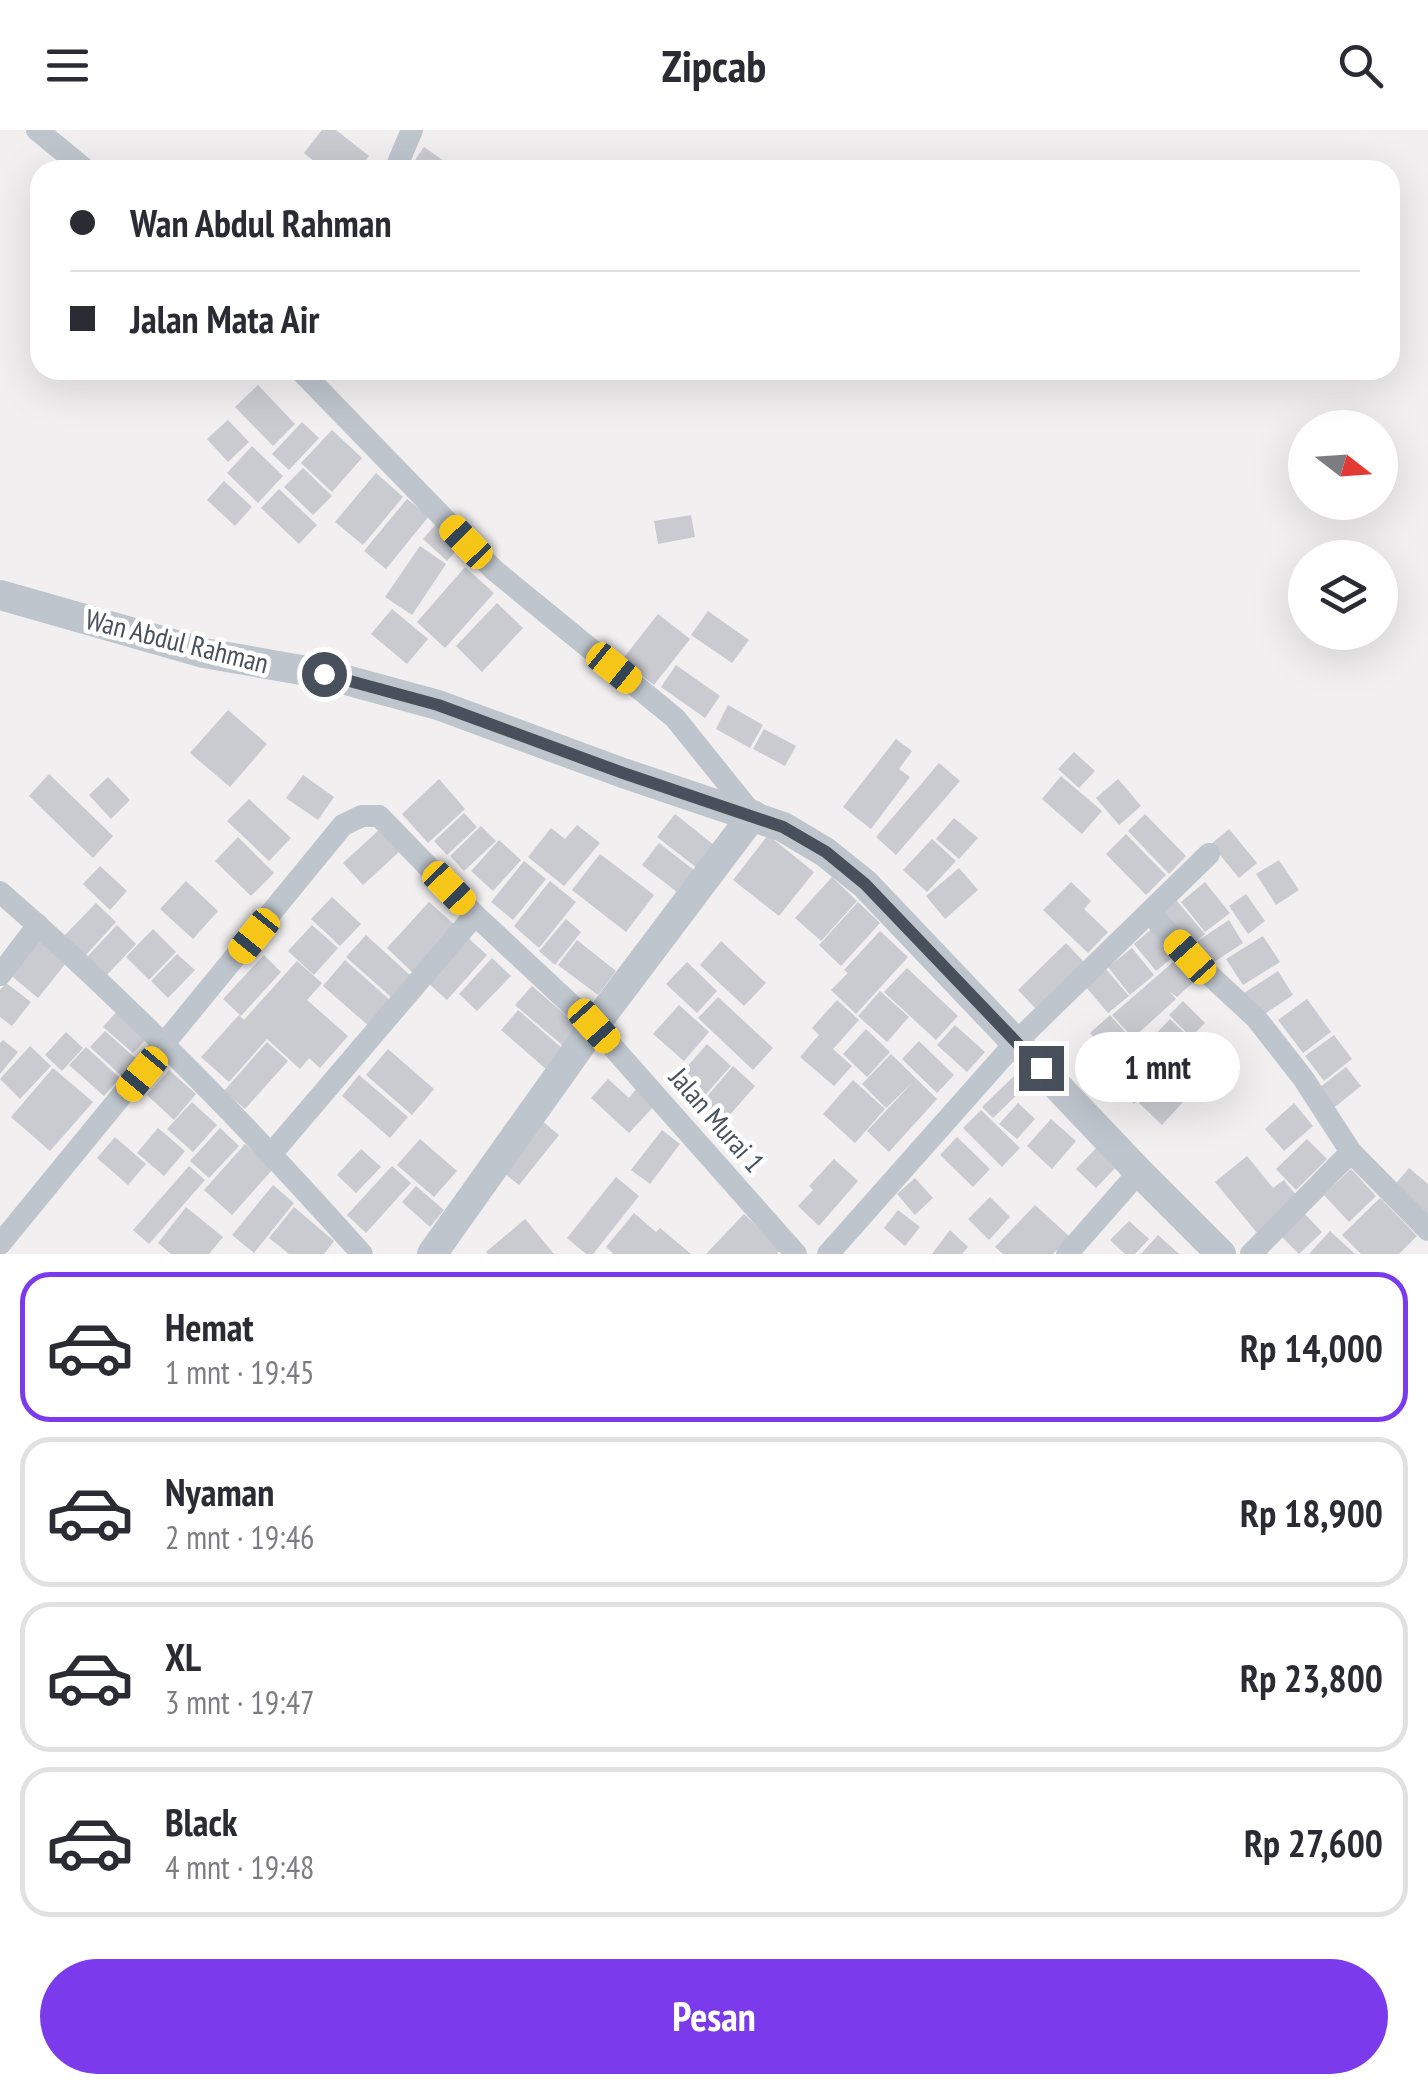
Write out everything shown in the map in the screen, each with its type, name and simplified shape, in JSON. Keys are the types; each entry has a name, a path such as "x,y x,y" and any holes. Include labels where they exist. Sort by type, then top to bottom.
{"street":[{"path":"37,130 74,160"},
{"path":"399,160 412,130"},
{"path":"310,380 494,570 675,718 753,815 594,1026 432,1254"},
{"name":"Wan Abdul Rahman","path":"0,595 204,652 324,674 438,705 783,827 826,852 865,884 1221,1254"},
{"name":"Jalan Murai 1","path":"0,1244 343,825 362,816 378,816 475,915 594,1026 796,1254"},
{"path":"828,1254 1016,1042 1209,854"},
{"path":"0,892 165,1046 272,1153 362,1254"},
{"path":"1151,914 1190,957 1256,1018 1304,1078 1351,1152 1428,1230"},
{"path":"272,1153 475,915"},
{"path":"0,975 38,925"},
{"path":"1251,1254 1351,1152"},
{"path":"1067,1254 1138,1172"}],"building":[{"path":"322,130 336,130 369,156 366,160 313,160 304,153"},
{"path":"424,147 443,160 415,160"},
{"path":"258,385 295,424 273,446 235,407"},
{"path":"228,420 249,442 228,462 207,439"},
{"path":"302,422 319,438 289,470 272,454"},
{"path":"332,430 362,458 332,492 301,463"},
{"path":"252,446 283,476 258,503 227,473"},
{"path":"303,468 332,496 313,515 284,487"},
{"path":"376,473 403,497 363,545 335,522"},
{"path":"224,481 252,507 235,526 207,500"},
{"path":"279,489 317,525 299,544 261,508"},
{"path":"407,499 429,516 386,569 364,551"},
{"path":"691,515 695,537 658,544 654,521"},
{"path":"439,521 463,543 447,561 423,539"},
{"path":"420,546 446,564 412,615 385,597"},
{"path":"465,567 494,593 445,648 417,622"},
{"path":"497,603 523,628 482,672 456,646"},
{"path":"392,609 428,639 407,664 371,634"},
{"path":"708,611 749,640 732,663 691,635"},
{"path":"658,614 690,639 654,685 622,660"},
{"path":"676,665 720,696 705,718 661,687"},
{"path":"728,705 763,725 750,748 716,729"},
{"path":"228,710 267,744 230,787 190,753"},
{"path":"764,729 796,746 785,766 753,749"},
{"path":"896,739 912,751 899,769 910,777 871,829 843,807"},
{"path":"1074,752 1095,771 1079,788 1058,769"},
{"path":"939,763 960,781 896,855 876,837"},
{"path":"49,774 113,836 93,858 29,796"},
{"path":"303,775 334,797 318,820 286,798"},
{"path":"1061,776 1102,811 1082,834 1042,799"},
{"path":"108,777 130,800 111,819 89,795"},
{"path":"439,779 465,809 428,843 402,814"},
{"path":"1118,779 1141,806 1119,825 1096,798"},
{"path":"249,799 291,838 269,861 227,821"},
{"path":"464,813 477,827 447,855 434,841"},
{"path":"675,814 719,849 701,871 657,837"},
{"path":"1145,814 1186,856 1169,874 1128,831"},
{"path":"954,818 978,838 959,859 936,839"},
{"path":"577,825 600,843 564,886 528,857 551,828 565,839"},
{"path":"481,826 496,841 464,871 450,856"},
{"path":"1229,829 1257,863 1239,878 1211,844"},
{"path":"379,830 399,852 363,885 343,863"},
{"path":"1126,834 1166,875 1146,895 1106,854"},
{"path":"768,835 814,872 779,916 733,880"},
{"path":"238,837 274,873 251,896 215,861"},
{"path":"932,839 956,861 927,892 903,870"},
{"path":"499,840 521,860 493,891 471,871"},
{"path":"659,843 703,877 686,899 642,865"},
{"path":"600,854 654,895 626,932 572,890"},
{"path":"1279,860 1299,890 1276,905 1256,874"},
{"path":"524,861 546,879 513,920 491,902"},
{"path":"100,866 127,891 110,910 83,884"},
{"path":"959,868 978,890 945,919 926,896"},
{"path":"832,877 857,901 821,941 795,918"},
{"path":"186,881 218,911 193,939 160,909"},
{"path":"550,881 576,902 539,948 514,926"},
{"path":"1071,882 1091,901 1084,909 1108,932 1088,953 1043,910"},
{"path":"1205,882 1230,913 1205,932 1181,902"},
{"path":"1246,894 1265,921 1248,934 1229,906"},
{"path":"332,897 361,924 340,946 311,919"},
{"path":"1176,900 1205,934 1188,949 1159,915"},
{"path":"429,902 456,926 413,973 387,948"},
{"path":"858,902 880,923 841,966 819,945"},
{"path":"96,903 116,922 84,957 63,937"},
{"path":"566,919 581,932 555,965 539,951"},
{"path":"1229,920 1243,943 1211,964 1196,942"},
{"path":"117,925 136,944 106,976 87,957"},
{"path":"312,925 338,948 314,975 288,951"},
{"path":"1155,926 1178,953 1156,971 1134,944"},
{"path":"153,929 176,952 149,980 126,957"},
{"path":"880,931 908,957 856,1014 831,990"},
{"path":"366,935 411,976 392,998 346,957"},
{"path":"1263,936 1280,962 1243,985 1226,959"},
{"path":"467,937 487,955 447,1000 428,983"},
{"path":"36,938 66,963 38,998 8,973"},
{"path":"577,940 616,971 598,995 558,965"},
{"path":"721,941 766,983 744,1006 700,965"},
{"path":"1066,943 1085,963 1037,1010 1018,990"},
{"path":"1132,948 1154,975 1130,995 1108,967"},
{"path":"177,954 195,970 168,998 151,981"},
{"path":"264,955 281,972 241,1016 223,999"},
{"path":"1179,957 1198,978 1177,997 1169,991 1176,999 1133,1038 1112,1015"},
{"path":"492,958 511,976 477,1011 459,994"},
{"path":"345,960 392,1002 370,1027 323,986"},
{"path":"297,961 322,983 307,1000 348,1036 320,1068 309,1058 300,1069 267,1039 229,1082 201,1057 239,1015 244,1020"},
{"path":"687,962 717,991 697,1013 666,984"},
{"path":"907,968 958,1016 936,1040 884,992"},
{"path":"1106,969 1129,996 1108,1013 1086,987"},
{"path":"1278,971 1293,995 1260,1017 1244,993"},
{"path":"6,983 31,1002 12,1026 0,1017 0,990"},
{"path":"532,986 584,1031 568,1050 515,1005"},
{"path":"880,991 909,1017 887,1042 858,1016"},
{"path":"718,997 773,1048 753,1070 698,1018"},
{"path":"1307,999 1331,1032 1303,1053 1278,1020"},
{"path":"837,1000 859,1020 833,1049 852,1066 834,1086 800,1057 819,1035 812,1028"},
{"path":"1183,1001 1205,1023 1191,1037 1169,1015"},
{"path":"679,1005 709,1032 684,1061 653,1034"},
{"path":"118,1010 148,1037 133,1053 103,1027"},
{"path":"518,1010 563,1049 546,1069 501,1030"},
{"path":"1110,1015 1135,1043 1115,1061 1090,1033"},
{"path":"1170,1019 1193,1041 1172,1064 1163,1057 1172,1066 1134,1104 1106,1076 1144,1038 1148,1042"},
{"path":"955,1025 985,1052 967,1072 937,1045"},
{"path":"866,1029 890,1052 867,1077 843,1054"},
{"path":"105,1031 142,1064 127,1081 90,1047"},
{"path":"66,1032 83,1048 62,1071 45,1055"},
{"path":"1334,1035 1352,1059 1324,1081 1305,1056"},
{"path":"3,1040 18,1052 0,1074 0,1043"},
{"path":"919,1041 954,1075 937,1093 902,1059"},
{"path":"267,1042 288,1061 245,1109 224,1091"},
{"path":"707,1044 731,1066 698,1103 674,1082"},
{"path":"30,1046 51,1066 20,1099 0,1079"},
{"path":"86,1047 120,1078 104,1096 69,1065"},
{"path":"388,1049 434,1089 412,1115 366,1075"},
{"path":"891,1054 937,1099 889,1152 867,1131 912,1083 886,1108 862,1084"},
{"path":"1183,1057 1205,1078 1162,1125 1139,1103"},
{"path":"733,1066 755,1086 720,1126 698,1107"},
{"path":"1346,1067 1361,1086 1331,1110 1316,1090"},
{"path":"53,1068 93,1102 50,1151 11,1117"},
{"path":"169,1070 196,1094 174,1120 147,1095"},
{"path":"359,1075 408,1117 390,1138 342,1096"},
{"path":"1015,1075 1026,1086 993,1118 982,1107"},
{"path":"608,1079 629,1098 636,1089 654,1106 629,1133 591,1098"},
{"path":"853,1080 885,1109 855,1143 823,1114"},
{"path":"192,1102 217,1125 193,1152 167,1129"},
{"path":"1018,1103 1035,1119 1017,1139 999,1124"},
{"path":"1294,1103 1313,1126 1284,1151 1265,1129"},
{"path":"981,1110 1020,1148 1002,1167 963,1128"},
{"path":"1051,1119 1076,1141 1052,1169 1027,1146"},
{"path":"541,1120 559,1135 519,1185 500,1170"},
{"path":"158,1128 185,1151 164,1176 137,1153"},
{"path":"220,1128 239,1146 209,1178 190,1161"},
{"path":"662,1130 680,1144 650,1184 631,1170"},
{"path":"115,1137 146,1164 128,1185 97,1158"},
{"path":"957,1137 990,1169 973,1187 940,1155"},
{"path":"420,1139 457,1171 434,1197 397,1165"},
{"path":"1307,1139 1327,1159 1296,1190 1276,1169"},
{"path":"245,1144 273,1169 232,1215 204,1190"},
{"path":"1099,1145 1119,1164 1096,1188 1076,1169"},
{"path":"361,1149 381,1167 356,1193 337,1175"},
{"path":"1247,1156 1273,1188 1284,1180 1300,1200 1258,1234 1215,1182"},
{"path":"834,1159 858,1181 819,1226 798,1206 813,1190 809,1186"},
{"path":"189,1166 205,1180 149,1244 133,1230"},
{"path":"392,1166 411,1183 366,1233 347,1215"},
{"path":"1409,1168 1428,1184 1428,1219 1392,1188"},
{"path":"1351,1169 1376,1196 1349,1222 1324,1195"},
{"path":"616,1177 639,1196 593,1254 586,1254 567,1238"},
{"path":"915,1178 933,1198 915,1215 897,1194"},
{"path":"273,1185 294,1203 254,1253 232,1235"},
{"path":"416,1186 444,1210 430,1227 402,1202"},
{"path":"990,1197 1010,1217 989,1240 968,1219"},
{"path":"1380,1198 1417,1236 1399,1254 1361,1254 1342,1235"},
{"path":"1035,1205 1069,1236 1053,1254 1003,1254 995,1247"},
{"path":"186,1207 223,1237 209,1254 171,1254 158,1243"},
{"path":"294,1207 334,1241 324,1254 289,1254 269,1238"},
{"path":"898,1210 920,1227 905,1246 884,1228"},
{"path":"1302,1211 1322,1232 1299,1254 1279,1234"},
{"path":"634,1213 656,1232 660,1228 691,1254 614,1254 606,1247"},
{"path":"744,1214 781,1249 777,1254 706,1254"},
{"path":"525,1219 554,1254 486,1252"},
{"path":"1129,1221 1149,1239 1135,1254 1125,1254 1110,1240"},
{"path":"950,1230 968,1247 962,1254 932,1254"},
{"path":"1330,1231 1355,1254 1309,1254"},
{"path":"1158,1235 1179,1254 1141,1254"}],"route":[{"path":"324,674 438,705 783,827 826,852 865,884 1041,1068"}]}
